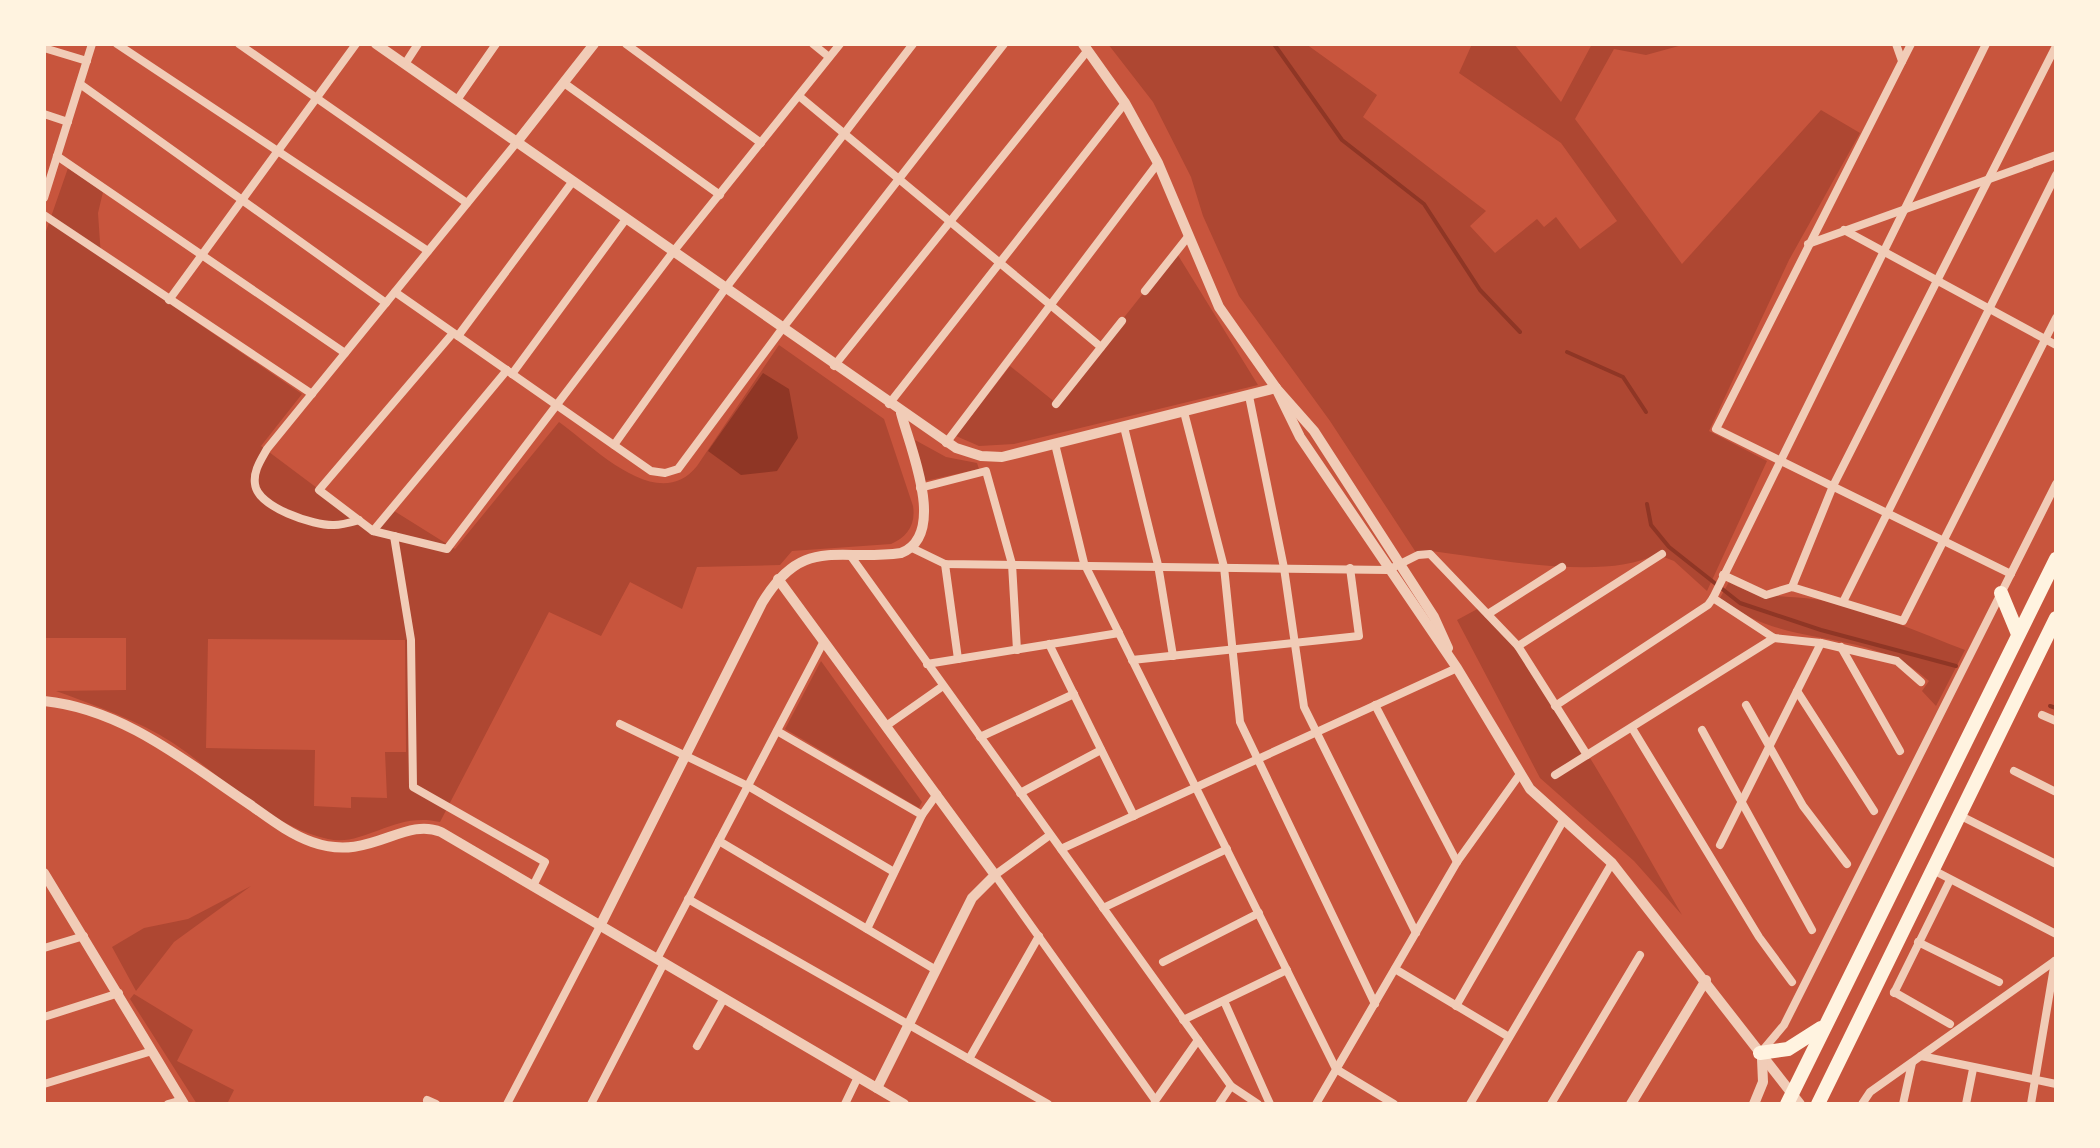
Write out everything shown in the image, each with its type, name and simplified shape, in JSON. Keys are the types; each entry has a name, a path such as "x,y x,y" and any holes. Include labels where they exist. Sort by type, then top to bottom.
{"highway":[{"path":"1793,1100 1830,1014 2056,559"},
{"path":"2001,593 2018,634"},
{"path":"1818,1104 2056,618"},
{"path":"1760,1053 1801,1044 1813,1036 1830,1014"},
{"path":"1830,1104 1842,1059"}],"street":[{"path":"44,198 92,44"},
{"path":"117,44 428,251"},
{"path":"239,44 467,203"},
{"path":"169,300 356,44"},
{"path":"376,44 901,413 946,443 973,454 998,458 1276,388"},
{"path":"405,64 418,44"},
{"path":"457,100 496,44"},
{"path":"359,520 333,526 275,509 258,496 254,483 256,468 267,449 594,44"},
{"path":"626,44 761,143"},
{"path":"813,44 829,57"},
{"path":"573,181 456,335 319,490 373,531 447,549 673,252 840,44"},
{"path":"614,445 725,289 913,44"},
{"path":"395,292 651,471 665,473 678,469 782,329 1004,44"},
{"path":"1896,44 1902,61"},
{"path":"1911,44 1807,244 1716,429 2011,574"},
{"path":"1555,706 1708,605 1714,597 1986,44"},
{"path":"1792,587 1833,486 2056,46"},
{"path":"834,366 1086,47 1125,103 1158,163 1187,238 1219,307 1276,388 1314,431 1434,617 1457,668"},
{"path":"44,48 87,61"},
{"path":"564,83 720,195"},
{"path":"80,84 386,303"},
{"path":"799,96 1101,347"},
{"path":"889,404 1125,103"},
{"path":"44,114 68,122"},
{"path":"1807,244 2056,155"},
{"path":"57,156 345,353"},
{"path":"946,443 1158,163"},
{"path":"1843,602 2056,175"},
{"path":"44,215 312,394"},
{"path":"373,531 509,372 626,219"},
{"path":"1844,230 2056,345"},
{"path":"1145,291 1187,238"},
{"path":"1722,577 1766,595 1792,587 1903,621 2056,318"},
{"path":"1056,404 1122,321"},
{"path":"1276,388 1300,437 1457,668 1520,774 1563,821 1612,863 1706,980 1793,1100"},
{"path":"1249,396 1284,568 1304,707 1416,933"},
{"path":"1184,412 1224,567 1235,649 1240,722 1375,1004"},
{"path":"507,1104 762,603 778,579 802,560 895,554 912,548 926,524 901,413"},
{"path":"1124,427 1158,565 1173,656"},
{"path":"1055,444 1084,563 1336,1069 1391,1103"},
{"path":"920,488 986,471 1012,564 1017,650"},
{"path":"1754,1104 1763,1082 1760,1053 1784,1025 2056,484"},
{"path":"394,536 411,640 413,787 545,862 533,886"},
{"path":"912,548 945,564 1084,563 1388,570 1430,554 1518,646 1587,755"},
{"path":"1518,646 1662,554"},
{"path":"850,555 1231,1086 1258,1104"},
{"path":"945,564 958,659"},
{"path":"1488,614 1562,567"},
{"path":"1132,660 1359,636 1350,568"},
{"path":"778,579 937,794 1154,1102 1198,1040"},
{"path":"1714,597 1774,638 1821,643 1897,661 1921,682"},
{"path":"927,664 1119,633"},
{"path":"1555,775 1774,638"},
{"path":"591,1104 688,899 824,641"},
{"path":"1720,845 1821,643"},
{"path":"1049,644 1134,816"},
{"path":"1841,647 1900,751"},
{"path":"1061,849 1457,668"},
{"path":"886,726 943,686"},
{"path":"1797,691 1874,811"},
{"path":"980,737 1074,694"},
{"path":"44,701 88,710 143,732 282,826 311,842 350,850 408,831 428,828 533,886 904,1104"},
{"path":"1375,705 1457,862"},
{"path":"1746,705 1803,806 1847,864"},
{"path":"2042,715 2056,721"},
{"path":"620,724 748,786 894,872"},
{"path":"1632,728 1751,924 1792,982"},
{"path":"1702,730 1812,930"},
{"path":"777,731 922,815"},
{"path":"1020,793 1101,750"},
{"path":"2014,771 2056,792"},
{"path":"1316,1104 1457,862 1520,774"},
{"path":"867,929 922,815 937,794"},
{"path":"1959,815 2056,864"},
{"path":"1456,1006 1563,821"},
{"path":"877,1088 977,890 1050,835"},
{"path":"719,841 936,970"},
{"path":"1103,908 1227,849"},
{"path":"1470,1104 1612,863"},
{"path":"1933,870 2056,934"},
{"path":"44,873 183,1102 168,1104"},
{"path":"1950,880 1894,992 1950,1024"},
{"path":"688,899 1048,1104"},
{"path":"1163,962 1259,913"},
{"path":"44,948 84,936"},
{"path":"969,1059 1039,936"},
{"path":"1919,942 1999,982"},
{"path":"1551,1104 1640,955"},
{"path":"1862,1103 1921,1056 2055,960"},
{"path":"2031,1104 2055,960"},
{"path":"1395,969 1509,1037"},
{"path":"1183,1020 1287,970"},
{"path":"1631,1104 1706,980"},
{"path":"44,1017 119,993"},
{"path":"697,1046 724,998"},
{"path":"1224,1001 1270,1104"},
{"path":"44,1084 152,1051"},
{"path":"1921,1056 2056,1084"},
{"path":"1903,1104 1912,1063"},
{"path":"1966,1104 1973,1069"},
{"path":"845,1104 858,1077"},
{"path":"1219,1104 1231,1086"}],"shaded area":[{"path":"1108,44 1306,44 1377,95 1363,117 1486,211 1470,226 1495,253 1537,219 1544,227 1556,217 1580,249 1617,221 1561,143 1459,73 1472,44 1514,44 1561,102 1592,44 1686,44 1646,55 1614,49 1575,119 1682,264 1821,110 1860,133 1789,260 1709,431 1767,461 1707,591 1674,561 1656,554 1634,562 1578,567 1546,566 1431,551 1417,554 1330,421 1239,296 1203,216 1191,177 1153,102"},
{"path":"68,168 103,192 98,213 101,257 302,394 261,446 373,530 391,509 455,549 559,422 626,472 645,480 664,483 681,479 697,466 779,345 884,419 913,506 912,525 902,538 891,544 792,551 780,565 697,567 682,609 630,582 601,636 549,612 440,822 408,821 342,840 306,832 246,798 173,743 146,727 56,691 126,690 126,638 44,638 44,237","holes":["208,639 405,640 406,752 385,752 387,798 351,797 351,808 314,806 315,750 206,748"]},
{"path":"1176,252 1258,385 1014,444 979,446 956,436 1010,366 1056,403"},
{"path":"763,373 789,389 798,438 777,471 741,475 708,451"},
{"path":"915,440 946,457 977,463 979,469 925,481"},
{"path":"1729,582 1765,595 1843,605 1965,650 1936,706 1922,691 1929,681 1905,663 1853,644 1772,626 1746,615 1720,598"},
{"path":"1481,607 1564,717 1682,915 1634,861 1540,778 1457,620"},
{"path":"821,661 922,802 919,808 785,729"},
{"path":"251,886 174,942 136,991 112,947 144,928 188,919"},
{"path":"134,994 193,1030 177,1061 234,1090 227,1104 197,1104 130,999"}],"waterway":[{"path":"1274,44 1342,140 1424,204 1480,290 1520,332"},
{"path":"1567,352 1623,377 1646,412"},
{"path":"1647,504 1651,525 1669,547 1740,603 1821,630 1956,666"},
{"path":"2050,706 2056,708"}]}
